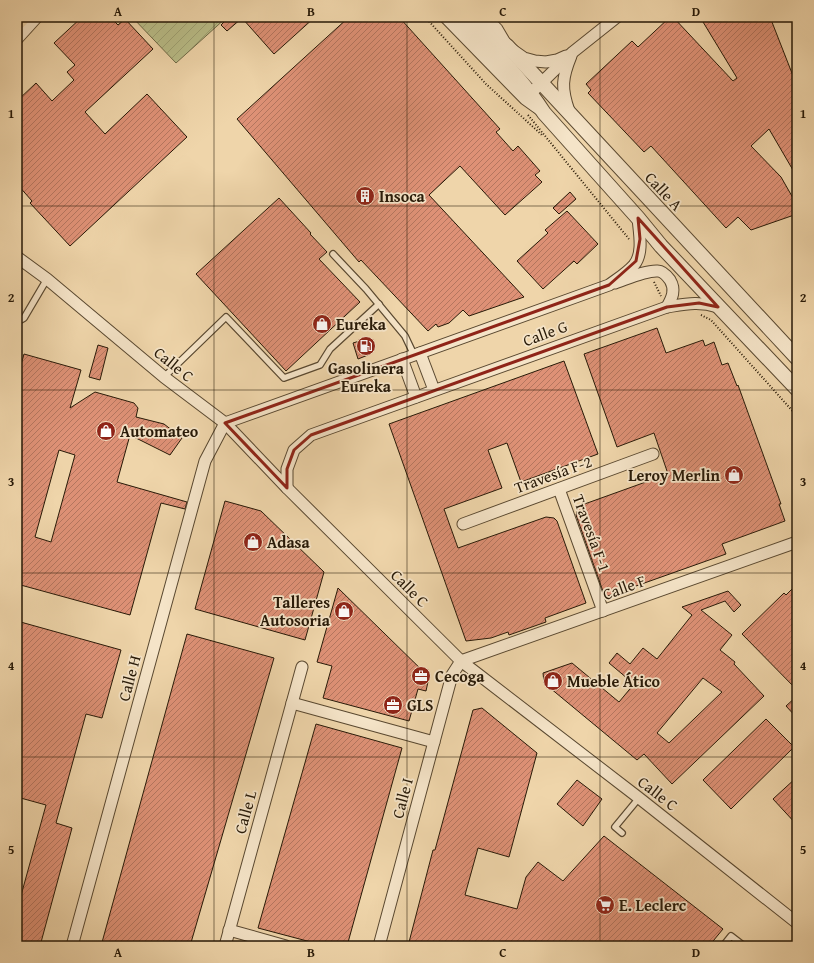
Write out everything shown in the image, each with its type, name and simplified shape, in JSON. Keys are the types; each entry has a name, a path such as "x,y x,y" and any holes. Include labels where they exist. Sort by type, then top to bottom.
{"highway":[{"path":"17,20 20,17"}],"street":[{"path":"17,39 37,17"},
{"path":"445,17 525,99 544,113"},
{"path":"462,17 531,93 544,113 638,218 661,246 797,389"},
{"name":"Calle A","path":"473,17 491,34 507,46 797,358"},
{"name":"Calle A","path":"486,17 497,29 507,46"},
{"path":"531,93 573,52 617,17"},
{"path":"507,46 524,58 546,62 557,60 573,52"},
{"path":"570,115 564,98 562,86 566,68 573,52"},
{"name":"Calle G","path":"609,285 636,261 639,252 640,238 638,218"},
{"name":"Calle C","path":"17,257 47,279 164,377 225,423 287,488 461,661 639,798 797,923"},
{"name":"Calle G","path":"225,423 649,272 659,270 666,274 671,281 674,289 672,298 667,307"},
{"name":"Calle G","path":"287,488 287,469 294,450 311,435 667,307 699,302 718,307"},
{"path":"417,354 434,390"},
{"path":"402,359 416,397"},
{"name":"Calle H","path":"72,946 205,461 225,423"},
{"name":"Travesía F-2","path":"463,524 653,454"},
{"name":"Travesía F-1","path":"559,489 603,611"},
{"name":"Calle F","path":"461,661 797,542"},
{"name":"Calle I","path":"379,946 452,675 461,661"},
{"name":"Calle L","path":"225,946 302,667"},
{"path":"292,703 434,742"},
{"path":"229,930 286,946"}],"lane":[{"path":"333,254 379,304 405,336 417,354"},
{"path":"17,322 24,318 47,279"},
{"path":"164,377 226,317 284,378 320,365 330,349 379,304"},
{"path":"622,833 615,827 639,798"},
{"path":"723,946 731,936 744,946"}],"path":[{"path":"425,17 486,84 548,140"}],"highlighted area":[{"path":"638,218 718,307 699,303 667,307 311,435 294,450 287,469 287,488 225,423 609,285 636,261 640,239"}],"green space":[{"path":"132,17 227,17 176,63"}],"building":[{"path":"82,17 110,17 118,25 125,19 153,49 85,112 105,134 147,94 187,137 70,246 30,203 32,201 17,184 17,101 36,83 52,101 74,80 67,72 75,65 54,43"},
{"path":"229,17 315,17 274,54 242,18 227,31 221,25"},
{"name":"Insoca","path":"349,17 399,17 500,129 496,132 513,151 518,146 540,171 535,175 542,182 505,215 460,166 429,195 524,297 469,316 463,310 449,323 438,327 436,324 428,331 361,260 359,262 237,119"},
{"path":"670,17 673,17 733,81 737,78 700,17 770,17 797,86 797,177 769,129 751,146 781,177 797,205 797,214 751,230 738,217 726,228 651,146 644,152 588,93 591,90 586,84 632,41 638,47"},
{"path":"570,192 576,199 559,214 553,208"},
{"path":"279,198 327,252 319,259 360,302 286,371 196,274"},
{"path":"567,211 598,244 577,264 574,261 543,289 517,261 548,233 545,230"},
{"path":"657,328 666,353 703,340 705,346 714,342 722,365 728,363 737,386 738,385 781,504 779,504 785,521 722,544 726,554 605,597 576,515 579,506 668,474 654,433 617,447 584,354"},
{"path":"363,340 368,355 358,359 353,343"},
{"path":"98,345 108,348 100,380 89,377"},
{"path":"24,354 81,370 70,408 95,392 134,403 138,408 136,417 164,424 182,438 170,455 130,435 117,482 187,502 185,509 161,503 130,615 17,584 17,534 22,517 17,515 17,379","holes":["59,450 75,455 51,542 35,537"]},
{"path":"564,361 598,454 521,482 507,443 488,450 502,488 444,509 458,548 546,517 554,518 557,521 586,603 545,618 546,622 509,635 508,632 491,638 466,641 389,424"},
{"name":"Adasa","path":"225,501 261,511 324,572 305,640 195,609"},
{"path":"797,584 797,690 742,634 784,593 786,595"},
{"path":"338,588 429,677 426,691 418,689 409,721 323,698 332,666 317,662"},
{"path":"728,591 741,605 734,612 725,601 701,610 732,635 720,650 735,662 734,664 764,696 672,784 644,754 637,760 544,683 543,673 572,663 619,702 634,684 609,663 617,653 630,664 643,648 657,659 692,615 682,607","holes":["703,678 722,692 669,743 657,733"]},
{"path":"17,621 121,650 102,718 86,714 56,823 72,828 40,946 17,946 17,910 46,805 17,797"},
{"path":"187,634 274,658 190,946 101,946"},
{"path":"797,696 797,718 786,706"},
{"path":"482,708 537,753 509,857 478,848 465,895 517,909 526,877 538,862 563,881 604,836 723,929 709,946 408,946 433,850 435,850 473,710"},
{"path":"766,719 794,747 731,809 703,780"},
{"path":"316,724 402,748 347,946 326,946 258,928"},
{"path":"797,777 797,825 773,799"},
{"path":"577,780 602,799 583,826 557,804"}],"place":[{"name":"Insoca","path":"365,196"},
{"name":"Eureka","path":"322,324"},
{"name":"Gasolinera Eureka","path":"366,346"},
{"name":"Automateo","path":"106,431"},
{"name":"Leroy Merlin","path":"734,475"},
{"name":"Adasa","path":"253,542"},
{"name":"Talleres Autosoria","path":"344,611"},
{"name":"Cecoga","path":"421,676"},
{"name":"Mueble Ático","path":"553,681"},
{"name":"GLS","path":"393,705"},
{"name":"E. Leclerc","path":"605,905"}]}
